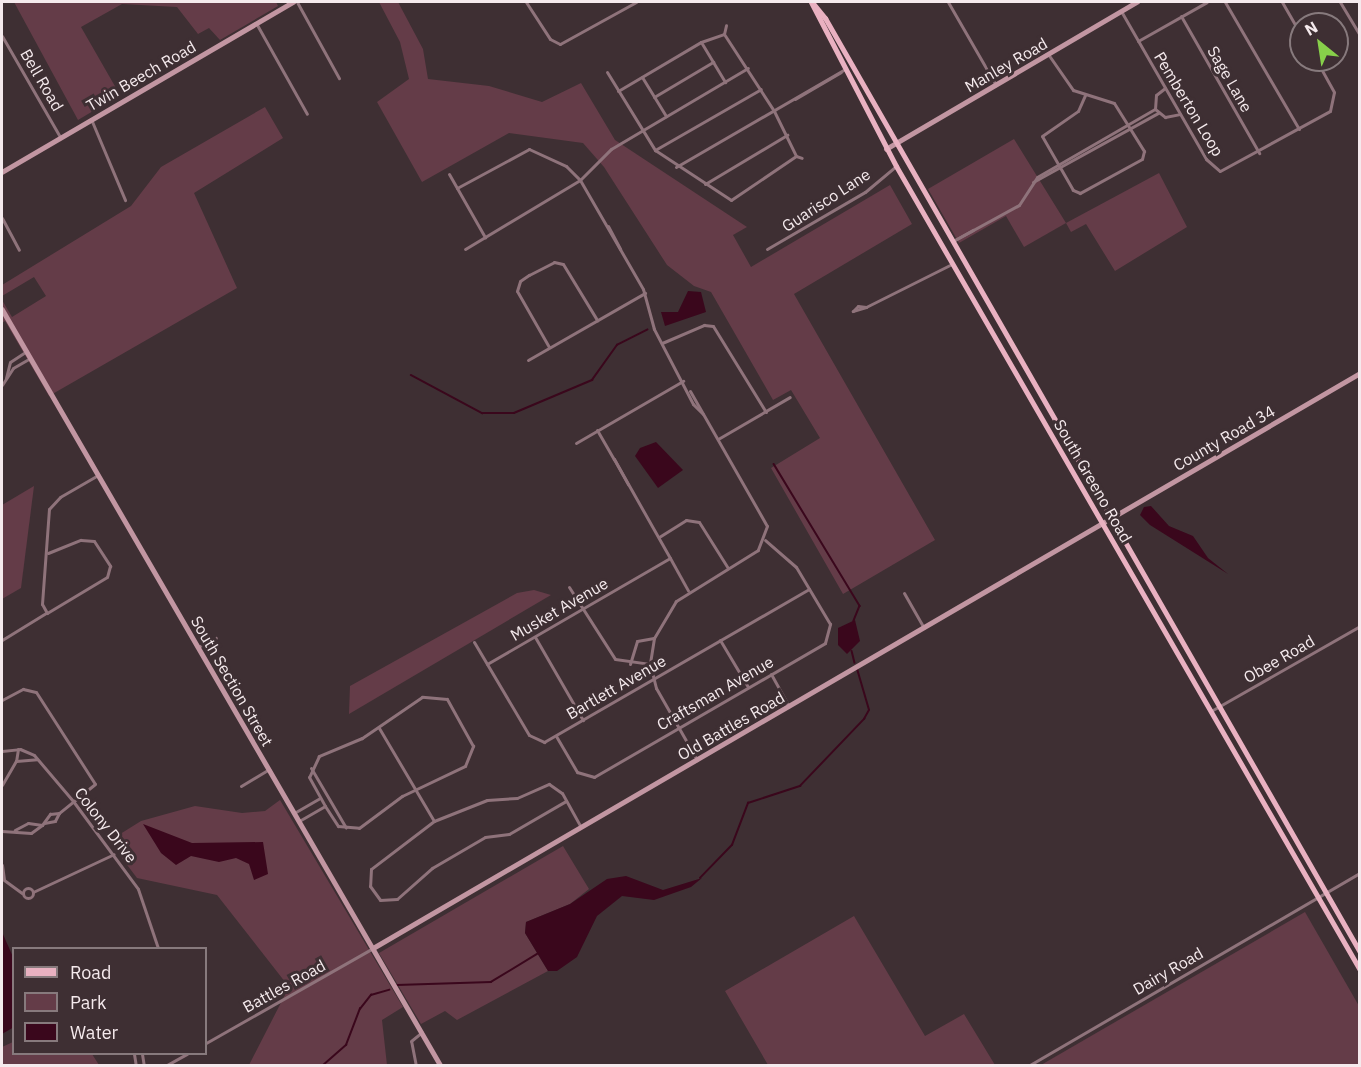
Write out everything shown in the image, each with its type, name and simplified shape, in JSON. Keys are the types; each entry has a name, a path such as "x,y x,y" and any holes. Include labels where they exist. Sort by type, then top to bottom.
{"main road":[{"name":"South Greeno Road","path":"811,2 843,70 886,149 1359,970"},
{"name":"South Greeno Road","path":"811,2 896,144 1359,952"}],"street":[{"name":"Twin Beech Road","path":"2,172 295,2"},
{"path":"295,2 339,78"},
{"path":"526,2 550,39 560,44 636,2"},
{"path":"948,2 996,85"},
{"name":"Manley Road","path":"886,149 1137,2"},
{"path":"1138,41 1206,2"},
{"path":"1225,2 1299,129"},
{"path":"1340,2 1359,34"},
{"name":"Pemberton Loop","path":"1121,11 1214,169 1226,171 1299,129 1334,105 1334,92 1323,72"},
{"name":"Sage Lane","path":"1181,16 1259,153"},
{"path":"256,23 307,114"},
{"path":"726,25 724,34 774,111 788,135 796,156"},
{"path":"618,91 701,42 724,34"},
{"name":"Bell Road","path":"2,36 60,137"},
{"path":"701,42 725,82"},
{"path":"1048,54 1067,85 1085,95 1114,103 1143,147 1142,159 1080,193 1073,190 1042,136 1078,111 1085,95"},
{"path":"654,97 713,62"},
{"path":"465,249 580,180 605,153 748,68"},
{"path":"676,167 843,70"},
{"path":"607,72 655,150 676,167 730,200 796,156"},
{"path":"642,77 666,117"},
{"path":"1156,111 1156,95 1165,88"},
{"path":"655,150 761,89"},
{"path":"1156,111 1169,118 1180,114"},
{"path":"951,242 1018,205 1031,182 1156,111"},
{"path":"91,119 125,200"},
{"path":"705,183 788,135"},
{"path":"457,188 529,149 566,166 580,180 645,293 662,343 764,517 765,540 758,550 689,591 663,617 654,638 650,664 654,679 697,760"},
{"path":"796,156 802,158"},
{"name":"Guarisco Lane","path":"767,249 865,192 896,166"},
{"path":"449,174 485,237"},
{"path":"2,218 19,250"},
{"path":"549,347 517,291 520,281 529,275 554,262 563,264 597,320"},
{"path":"866,307 952,264"},
{"path":"528,360 645,293"},
{"name":"South Section Street","path":"2,309 441,1065"},
{"path":"662,343 704,325 713,326 766,412"},
{"path":"1002,349 1010,344"},
{"path":"2,385 10,362 27,351"},
{"path":"6,378 30,358"},
{"name":"County Road 34","path":"1101,523 1359,374"},
{"path":"576,443 683,381"},
{"path":"688,390 703,414"},
{"path":"718,439 790,397"},
{"path":"597,430 689,591"},
{"path":"47,613 41,599 48,553 45,521 51,507 98,475"},
{"path":"659,537 686,520 699,522 728,568"},
{"name":"Old Battles Road","path":"373,948 1101,523"},
{"path":"2,640 104,580 110,566 98,544 85,539 48,553"},
{"name":"Craftsman Avenue","path":"556,736 578,772 589,777 678,728 829,638 830,624 796,567 765,540"},
{"name":"Musket Avenue","path":"487,664 670,558"},
{"path":"569,587 606,650 630,664 650,664"},
{"name":"Bartlett Avenue","path":"474,642 529,735 540,742 556,736 809,589"},
{"path":"904,593 924,628"},
{"name":"Obee Road","path":"1211,711 1359,626"},
{"path":"535,637 583,720"},
{"path":"198,647 216,638"},
{"path":"630,664 637,641 654,638"},
{"path":"720,640 748,687"},
{"path":"771,674 789,706"},
{"path":"2,700 26,688 40,697 95,784 59,813 55,821 28,824 15,830"},
{"path":"427,695 447,699 473,746 469,761 415,790 365,825 346,828 335,823 320,799 310,781 311,768 324,752 379,728 427,695"},
{"path":"379,728 434,822"},
{"path":"2,751 18,749 16,761 2,785"},
{"name":"Colony Drive","path":"18,749 39,760 114,854 138,889 158,947"},
{"path":"16,761 39,760"},
{"path":"311,768 346,828"},
{"path":"241,786 269,769"},
{"path":"566,801 509,834 485,837 432,868 397,899 380,900 370,886 370,868 434,822 487,800 517,798 545,784 556,786 566,801 581,827"},
{"path":"294,813 327,797"},
{"path":"299,821 325,806"},
{"path":"2,831 15,830 31,833 43,824 50,814 59,813"},
{"path":"2,866 4,880 28,898 33,892 114,854"},
{"name":"Dairy Road","path":"1028,1065 1359,873"},
{"path":"22,893 26,888 33,892"},
{"name":"Battles Road","path":"207,1042 373,948"},
{"path":"416,1065 411,1041 422,1032"},
{"path":"165,1065 183,1055"}],"green space":[{"path":"14,2 276,2 278,6 220,40 209,28 198,34 177,7 122,4 81,27 120,95 78,120"},
{"path":"379,2 398,2 423,49 428,79 489,86 542,102 581,83 615,140 747,227 733,235 751,267 890,185 912,224 794,294 935,540 843,594 771,468 820,438 791,390 773,400 711,292 694,286 667,265 604,167 583,143 509,133 422,182 377,102 409,79 400,42"},
{"path":"265,107 283,138 194,193 237,288 49,396 5,321 2,323 2,300 12,317 46,296 34,277 2,296 2,285 131,206 161,167"},
{"path":"1014,139 1066,223 1024,247 1006,216 959,243 928,189"},
{"path":"1159,173 1187,227 1115,271 1086,224 1071,232 1066,223"},
{"path":"34,486 21,588 2,599 2,505"},
{"path":"534,590 551,595 349,714 350,686 517,593"},
{"path":"280,800 403,1007 382,1020 387,1065 249,1065 289,987 217,895 137,878 109,841 141,821 195,806 242,813 265,811"},
{"path":"563,846 589,889 570,904 526,922 525,933 548,971 457,1020 445,1011 421,1024 379,953"},
{"path":"1305,912 1359,1006 1359,1065 1041,1065"},
{"path":"854,916 925,1036 964,1014 995,1065 768,1065 725,991"},
{"path":"12,1042 12,1055 93,1055 99,1065 2,1065 2,1047"}],"water":[{"path":"688,291 701,292 706,312 665,326 661,312 678,312"},
{"path":"656,442 683,470 658,488 635,456 640,448"},
{"path":"1151,506 1169,526 1193,536 1208,558 1228,574 1150,525 1140,515 1144,507"},
{"path":"855,620 860,641 847,654 838,645 838,628"},
{"path":"143,824 192,843 263,842 268,874 254,880 249,864 236,858 219,862 191,856 176,865 161,853"},
{"path":"626,876 663,890 702,878 691,887 654,900 622,896 597,916 577,957 557,971 548,971 525,933 526,922 570,904 607,879"},
{"path":"2,932 12,955 12,1028 2,1034"}],"waterway":[{"path":"411,375 482,413 514,413 592,380 617,345 647,330"},
{"path":"774,464 860,606 854,621"},
{"path":"852,651 855,663"},
{"path":"700,878 732,845 748,803 800,786 864,719 869,710 857,669"},
{"path":"397,985 491,982 537,954"},
{"path":"322,1066 346,1045 360,1009 371,995 389,990"}]}
